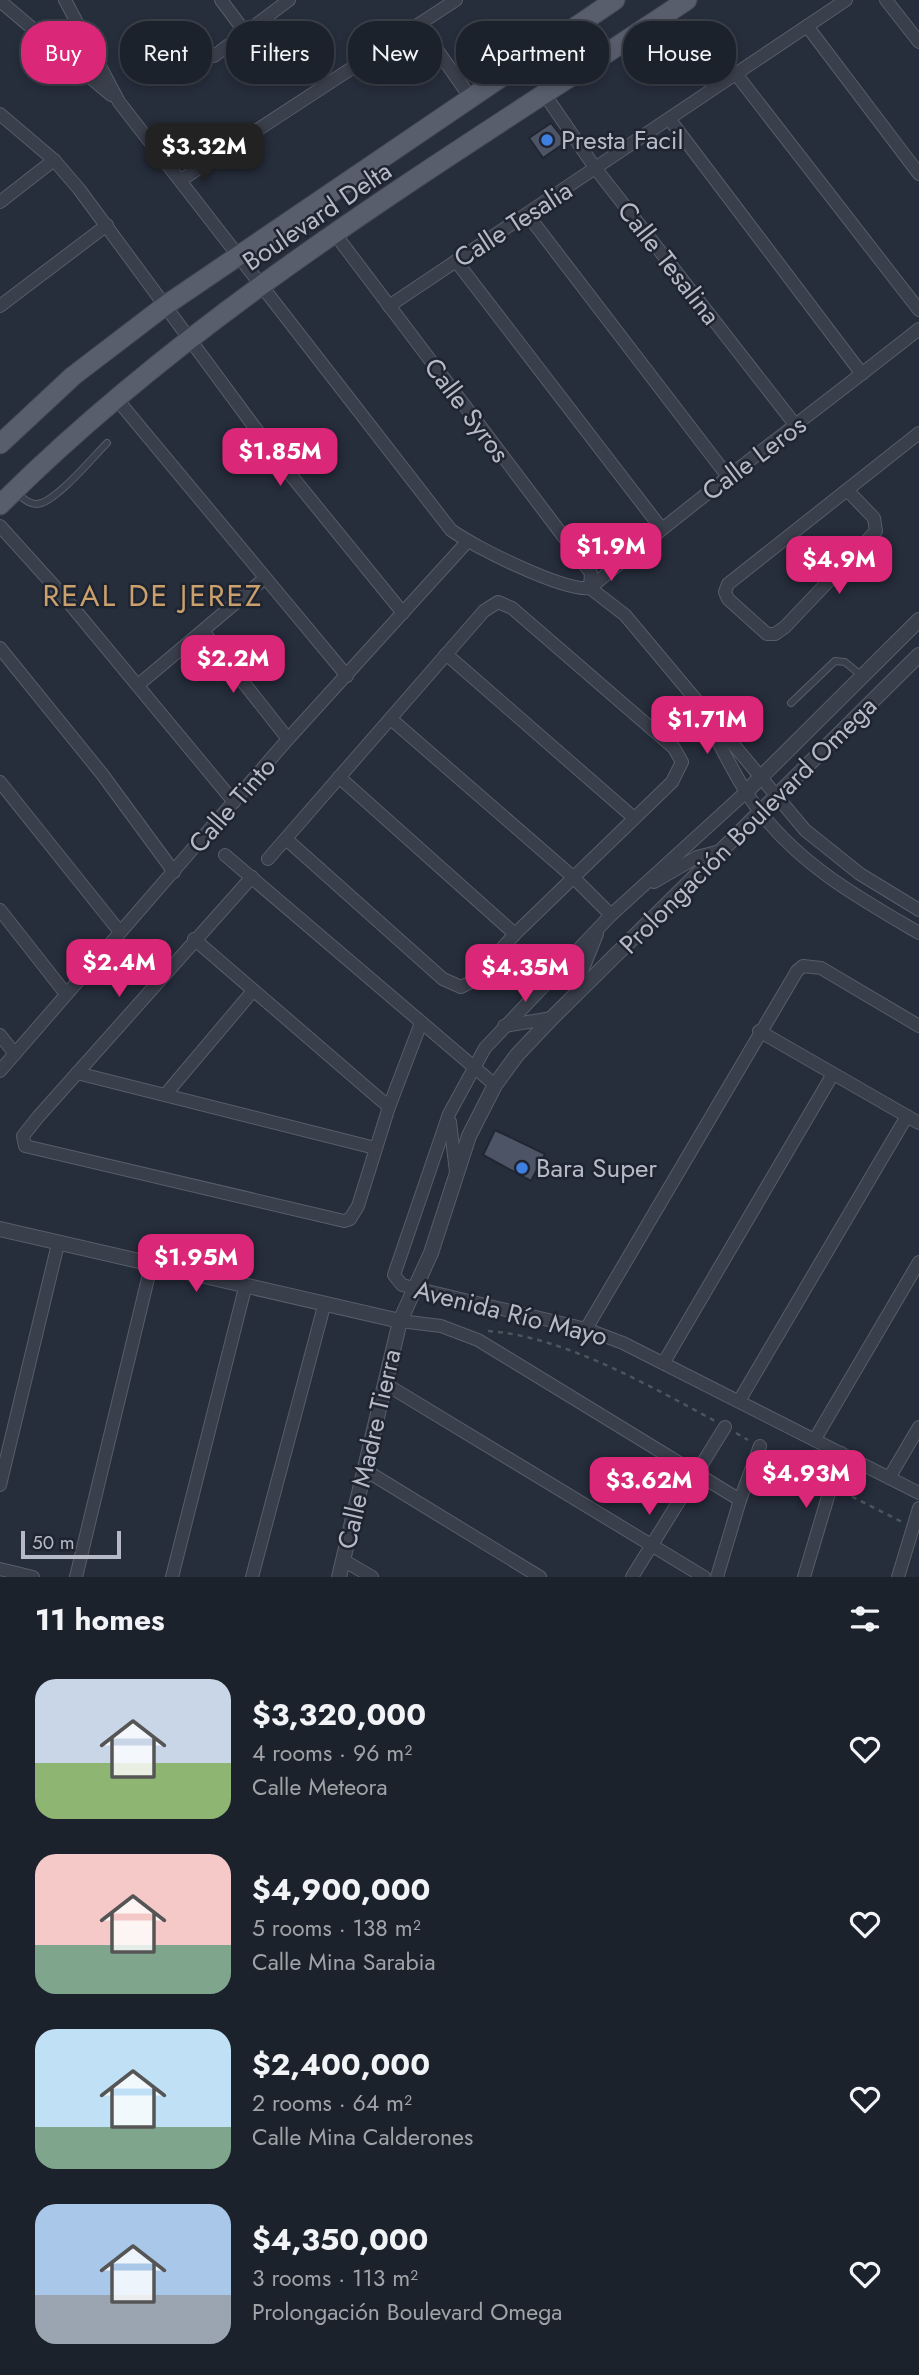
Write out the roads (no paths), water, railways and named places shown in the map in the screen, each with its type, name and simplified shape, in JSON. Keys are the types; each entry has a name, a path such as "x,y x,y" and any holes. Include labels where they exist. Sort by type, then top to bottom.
{"main road":[{"name":"Boulevard Delta","path":"0,444 74,376 166,305 615,0"},
{"name":"Boulevard Delta","path":"7,498 115,397 187,339 335,234 687,0"}],"street":[{"path":"65,0 119,102 451,530 467,542 578,590 590,588 641,631 775,798 805,830 836,857 919,910"},
{"path":"221,0 237,21"},
{"path":"260,21 289,0"},
{"path":"424,21 456,0"},
{"name":"Calle Tesalia","path":"736,74 846,0"},
{"path":"886,0 919,42"},
{"path":"0,1 119,102"},
{"path":"807,26 919,174"},
{"path":"214,55 226,46"},
{"path":"442,57 470,97"},
{"path":"181,180 348,71"},
{"path":"736,74 919,310"},
{"name":"Calle Tesalia","path":"389,306 722,84"},
{"name":"Calle Tesalina","path":"545,96 596,169 797,427"},
{"path":"0,114 54,160 107,225 166,305 187,339 281,463 403,613"},
{"path":"670,120 862,374"},
{"path":"0,202 54,160"},
{"path":"527,214 729,478"},
{"path":"0,306 107,225"},
{"name":"Calle Syros","path":"335,234 591,573 590,588"},
{"path":"456,261 661,528"},
{"name":"Calle Leros","path":"590,588 661,528 797,427 919,329"},
{"path":"115,397 347,676"},
{"path":"848,491 874,518 877,531 785,627 775,634 766,634 728,599 726,589 732,580 917,437"},
{"path":"0,526 138,685 234,802"},
{"name":"Calle Tinto","path":"0,1071 288,739 467,542"},
{"path":"138,685 264,579"},
{"path":"268,859 484,611 498,602 512,608 674,748 682,762 678,776 515,934 473,981 461,987 443,979 286,839"},
{"name":"Prolongación Boulevard Omega","path":"409,1287 394,1275 398,1257 449,1114 473,1066 503,1026 611,915 746,792 919,620"},
{"path":"203,631 288,739"},
{"path":"0,648 102,774 174,872"},
{"path":"446,654 633,817"},
{"name":"Prolongación Boulevard Omega","path":"400,1321 409,1287 431,1253 469,1136 495,1085 517,1055 919,655"},
{"path":"698,704 746,792 760,813 792,847 822,873 919,933"},
{"path":"391,719 573,877 611,915"},
{"path":"339,777 515,934"},
{"path":"0,782 120,932"},
{"path":"640,888 697,857 720,851"},
{"path":"225,855 495,1085"},
{"path":"252,877 194,939 28,1129 22,1140 25,1146 344,1222 350,1219 358,1206 375,1147 421,1023"},
{"path":"0,910 66,994"},
{"path":"581,990 582,971 601,926"},
{"path":"194,939 252,992 389,1107"},
{"path":"586,1329 760,1031 803,966 821,968 919,1026"},
{"path":"165,1095 252,992"},
{"path":"503,1026 552,1018"},
{"path":"739,1401 913,1119 760,1031"},
{"path":"0,1035 15,1054"},
{"path":"77,1073 375,1147"},
{"path":"664,1362 833,1074"},
{"path":"449,1114 456,1172"},
{"name":"Avenida Río Mayo","path":"0,1229 245,1288 400,1321"},
{"path":"0,1485 58,1244"},
{"path":"815,1439 919,1262"},
{"path":"76,1577 151,1266"},
{"name":"Avenida Río Mayo","path":"409,1287 586,1329 664,1362 919,1493"},
{"path":"172,1577 245,1288"},
{"path":"252,1577 324,1306"},
{"path":"400,1321 461,1332 740,1500"},
{"name":"Calle Madre Tierra","path":"339,1577 387,1385 400,1321"},
{"path":"387,1385 704,1577"},
{"path":"632,1577 725,1427"},
{"path":"889,1478 919,1427"},
{"path":"717,1577 740,1500 760,1446"},
{"path":"804,1577 841,1453"},
{"path":"365,1470 540,1577"},
{"path":"898,1577 919,1508"},
{"path":"343,1560 372,1577"},
{"path":"0,1569 33,1577"}],"lane":[{"path":"7,498 40,504 52,498 107,443"},
{"path":"790,703 835,661 845,662 862,676"}],"place":[{"name":"Presta Facil","path":"547,140"},
{"name":"Bara Super","path":"522,1168"}],"district":[{"name":"REAL DE JEREZ","path":"153,596"}]}
